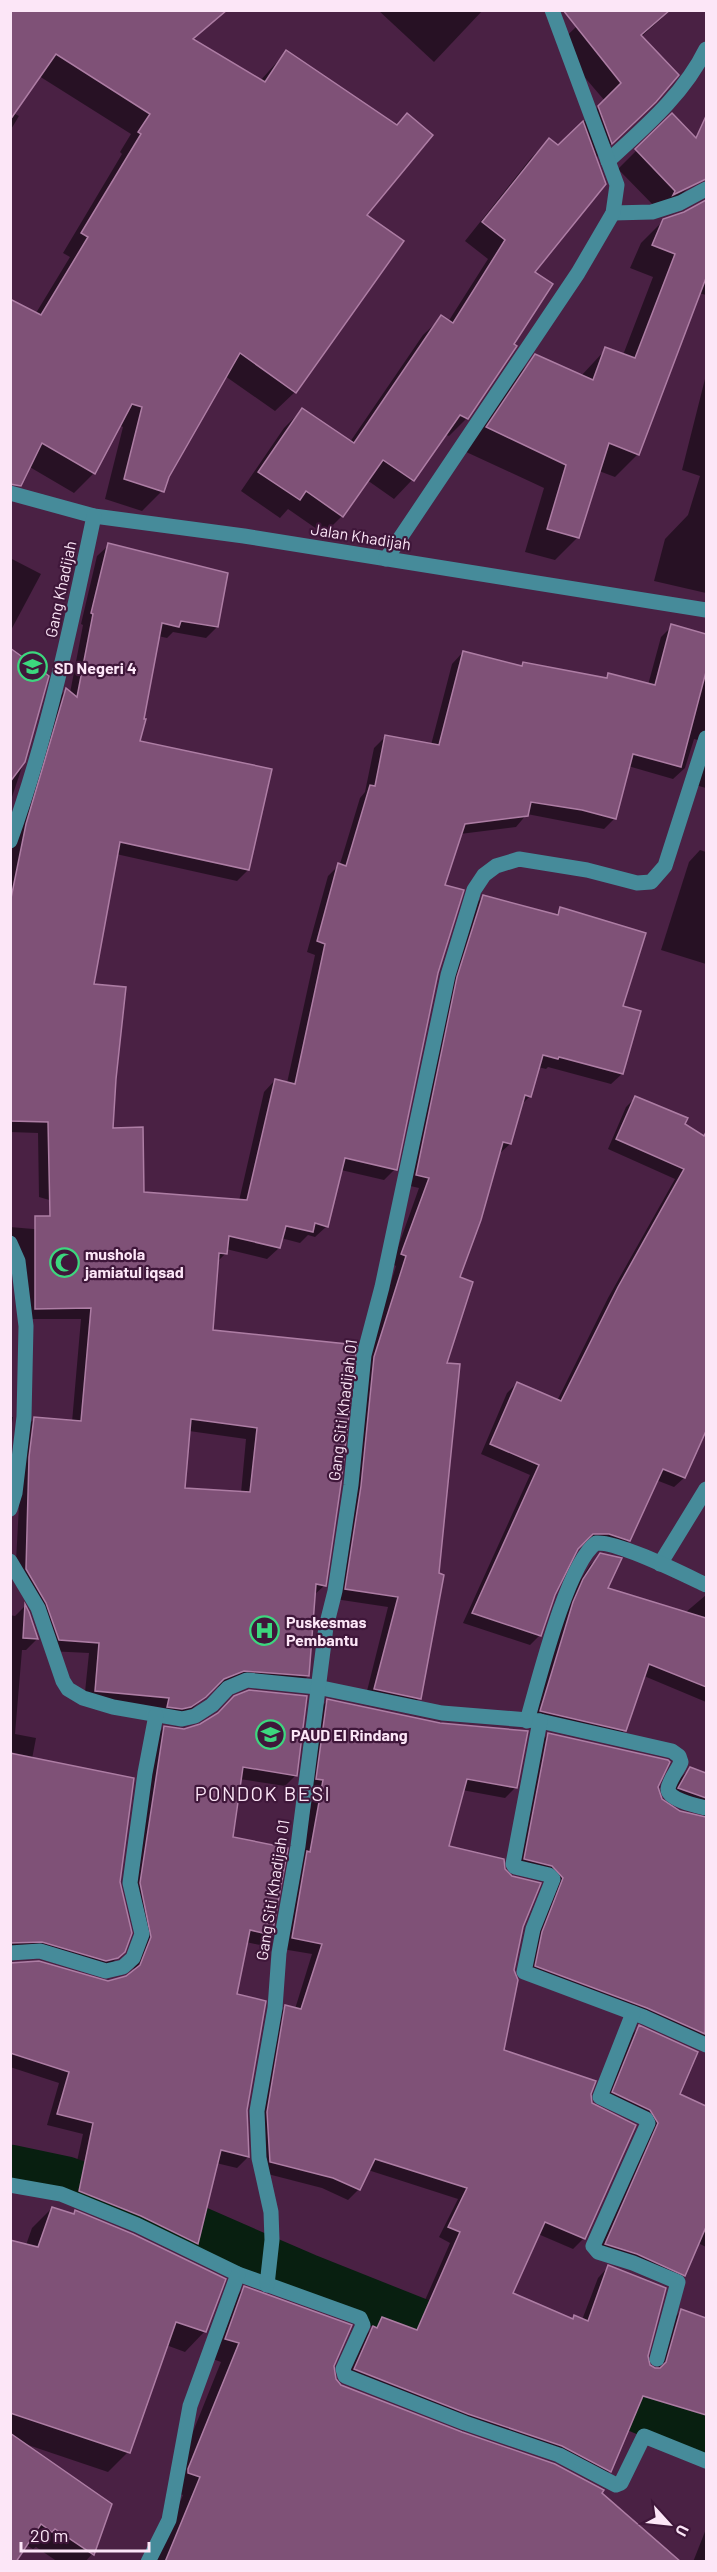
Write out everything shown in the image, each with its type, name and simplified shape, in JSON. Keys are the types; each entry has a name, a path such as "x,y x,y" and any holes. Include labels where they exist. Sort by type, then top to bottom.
{"street":[{"path":"386,559 578,273 613,213 617,185 552,10"},
{"path":"608,161 657,116 696,69 706,49"},
{"path":"613,213 652,212 680,203 706,189"},
{"name":"Jalan Khadijah","path":"10,493 94,516 244,536 706,610"},
{"name":"Gang Khadijah","path":"10,841 26,796 63,661 94,516"},
{"name":"Gang Siti Khadijah 01","path":"267,2283 272,2240 272,2212 259,2158 257,2111 275,2008 279,1953 298,1846 326,1627 335,1591 351,1485 364,1355 382,1287 448,975 474,890 484,875 496,866 519,859 587,870 637,883 651,882 665,866 706,738"},
{"path":"10,1243 18,1261 26,1326 24,1417 15,1493 10,1509"},
{"path":"660,1564 706,1489"},
{"path":"706,1585 660,1564 603,1543 596,1543 588,1550 569,1587 556,1625 534,1721 513,1864 515,1867 549,1875 553,1879 533,1929 524,1972 633,2013 706,2045"},
{"path":"10,1561 38,1608 53,1655 68,1689 93,1701 182,1719 195,1716 213,1705 228,1688 247,1680 317,1687 442,1713 534,1721 672,1751 679,1756 681,1762 669,1788 670,1794 676,1799 706,1808"},
{"path":"10,1953 40,1951 106,1971 123,1967 134,1958 142,1934 130,1883 145,1773 156,1715"},
{"path":"633,2013 600,2097 646,2119 648,2123 593,2246 598,2252 633,2263 678,2282 657,2359"},
{"path":"10,2185 62,2194 137,2225 238,2274 361,2320 363,2325 343,2369 348,2377 465,2423 559,2455 616,2484 622,2482 644,2436 706,2461"},
{"path":"148,2562 169,2520 190,2406 238,2274"}],"building":[{"path":"10,10 227,10 193,39 265,82 286,50 397,125 407,113 433,135 367,215 404,241 296,393 240,353 169,477 164,492 124,479 142,407 132,404 95,474 42,443 21,486 10,484 10,299 41,315 88,237 81,233 141,134 138,132 150,114 56,54 10,120"},
{"path":"563,10 670,10 641,35 679,75 656,102 612,144 598,106 621,83"},
{"path":"672,113 696,138 706,116 706,179 673,195 675,191 635,149"},
{"path":"583,121 606,184 535,272 553,284 514,344 517,346 468,419 460,415 414,481 383,460 343,517 306,491 300,500 258,472 302,408 354,443 441,315 453,323 505,240 482,222 549,138 558,145"},
{"path":"706,200 706,278 639,455 609,443 579,538 547,529 566,465 486,427 535,354 593,380 605,347 635,358 675,254 652,245 663,219 684,212"},
{"path":"108,543 228,573 218,627 181,621 179,627 162,623 144,719 146,719 140,741 272,769 249,870 120,842 94,984 126,987 113,1128 143,1127 144,1192 247,1200 275,1079 295,1084 325,944 317,941 338,863 346,866 370,785 375,786 385,735 439,745 463,651 522,666 523,662 607,678 608,673 655,685 671,624 706,634 706,672 681,767 633,754 616,819 582,810 531,802 528,816 465,824 445,885 464,890 438,973 397,1170 345,1158 328,1227 315,1223 313,1232 286,1226 280,1248 229,1236 227,1254 219,1253 213,1330 357,1345 341,1484 326,1586 316,1584 309,1676 244,1671 224,1679 206,1697 191,1707 182,1709 167,1707 169,1698 95,1691 99,1643 59,1640 46,1603 26,1569 29,1457 34,1417 81,1421 91,1308 35,1309 35,1216 50,1216 48,1122 10,1121 10,903 26,824 66,688 77,697 93,614 91,613","holes":["191,1419 257,1428 250,1492 185,1488"]},
{"path":"10,648 49,676 25,762 10,782"},
{"path":"483,895 558,915 560,907 646,933 623,1006 641,1011 623,1074 543,1055 531,1097 525,1095 511,1144 503,1142 481,1220 460,1277 473,1282 447,1363 460,1364 439,1573 444,1575 421,1699 374,1689 398,1597 345,1589 361,1486 374,1357 406,1256 401,1254 429,1178 416,1175 457,977"},
{"path":"635,1096 688,1118 685,1124 704,1136 706,1132 706,1431 685,1478 663,1469 630,1541 609,1534 593,1534 578,1549 555,1595 541,1636 472,1613 539,1465 490,1444 517,1382 561,1401 618,1287 684,1169 616,1139"},
{"path":"600,1553 622,1558 608,1588 706,1618 706,1687 649,1664 626,1731 540,1711 573,1602 583,1579"},
{"path":"25,1604 29,1612 38,1639 23,1638"},
{"path":"249,1690 307,1696 297,1776 243,1767 233,1837 288,1848 272,1935 250,1930 237,1994 266,2001 247,2110 249,2157 221,2150 198,2244 141,2216 79,2191 93,2123 57,2114 69,2072 10,2053 10,1963 39,1961 108,1981 126,1976 140,1965 151,1937 140,1883 164,1726 184,1729 200,1724 218,1713 234,1696"},
{"path":"327,1699 440,1723 528,1731 517,1788 467,1779 449,1846 504,1859 505,1869 512,1876 541,1883 523,1927 514,1970 518,1980 504,2050 596,2081 591,2094 592,2103 636,2125 585,2239 545,2222 513,2293 573,2319 574,2315 588,2321 608,2265 666,2288 648,2356 650,2365 655,2368 660,2368 666,2362 681,2309 706,2318 706,2415 643,2396 611,2472 562,2446 468,2414 354,2369 373,2326 377,2328 382,2317 417,2330 460,2232 448,2227 467,2188 375,2159 360,2190 333,2178 270,2162 267,2112 285,2005 301,2009 322,1944 292,1938 307,1851 310,1852 323,1780 316,1779"},
{"path":"548,1733 668,1760 670,1762 658,1787 662,1799 680,1811 706,1817 705,2034 647,2008 535,1966 542,1932 563,1878 552,1866 524,1859"},
{"path":"10,1753 134,1778 120,1882 132,1933 125,1952 118,1958 106,1961 42,1942 10,1943"},
{"path":"690,1767 706,1773 706,1798 678,1788"},
{"path":"639,2025 698,2052 680,2094 706,2106 706,2227 685,2276 637,2254 605,2244 658,2123 650,2110 612,2092"},
{"path":"52,2207 74,2214 75,2210 133,2234 226,2279 206,2332 176,2322 130,2453 10,2413 10,2240 38,2247"},
{"path":"244,2286 352,2325 334,2366 336,2379 341,2385 462,2432 555,2464 604,2490 602,2493 681,2562 165,2562 200,2477 188,2473 188,2469 239,2343 225,2339"},
{"path":"10,2433 112,2504 94,2555 55,2529 52,2532 41,2524 16,2562 10,2562"}],"waterway":[{"path":"10,2167 67,2179 183,2222 307,2276 478,2344"},
{"path":"581,2386 706,2439"}],"place":[{"name":"SD Negeri 4","path":"33,667"},
{"name":"mushola jamiatul iqsad","path":"64,1262"},
{"name":"Puskesmas Pembantu","path":"265,1630"},
{"name":"PAUD El Rindang","path":"270,1734"}],"district":[{"name":"PONDOK BESI","path":"263,1793"}]}
